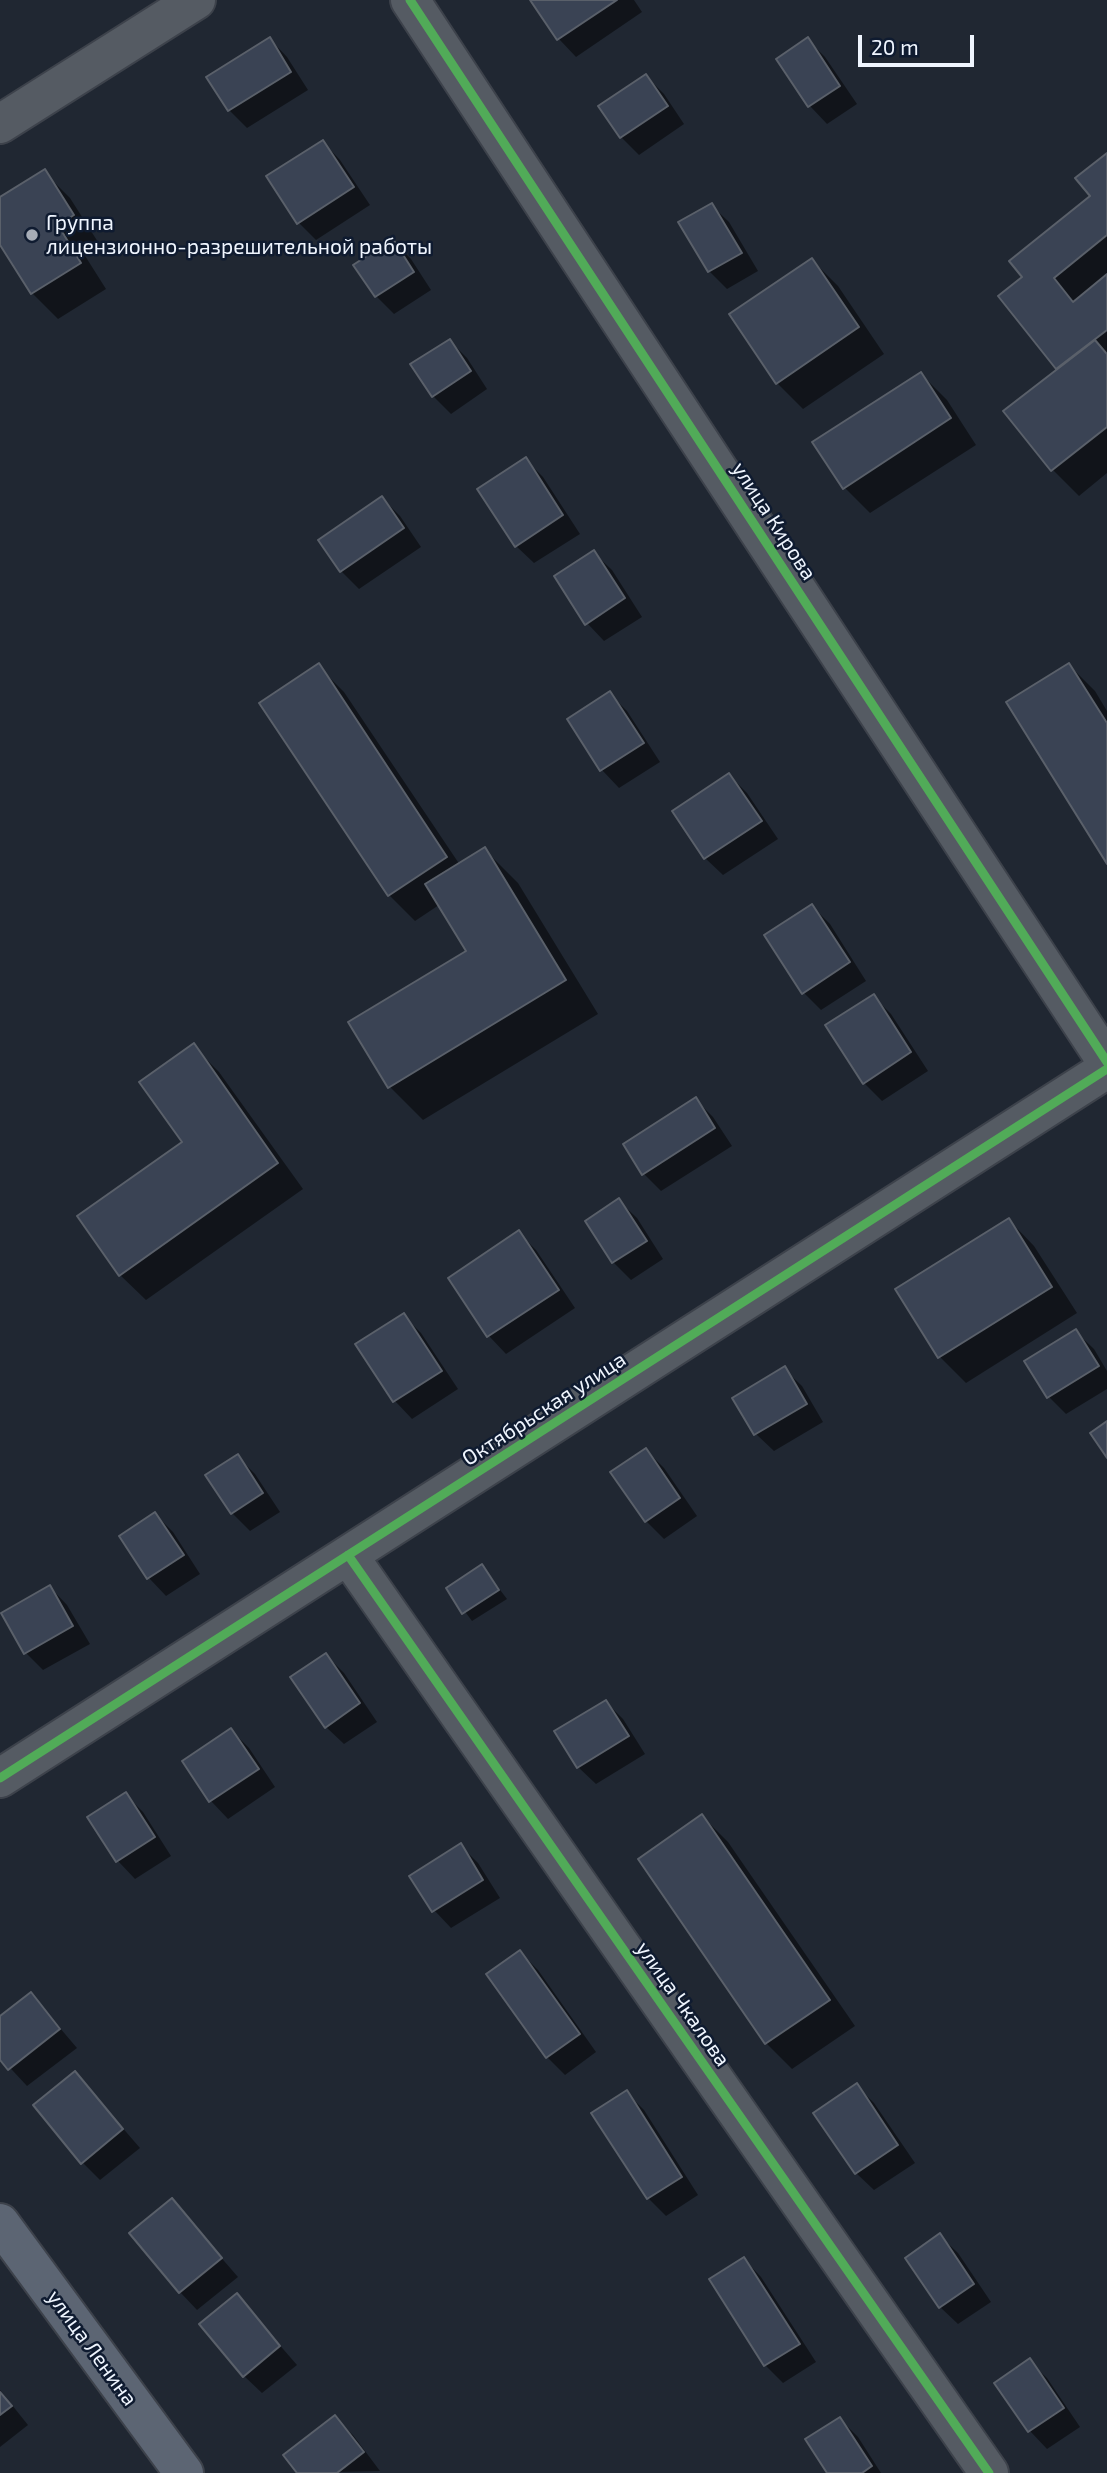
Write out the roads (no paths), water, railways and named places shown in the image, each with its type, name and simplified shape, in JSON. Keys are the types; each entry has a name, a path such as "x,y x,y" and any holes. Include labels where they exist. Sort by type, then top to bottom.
{"main road":[{"name":"улица Ленина","path":"0,2223 184,2473"}],"street":[{"path":"0,124 196,0"},
{"name":"улица Кирова","path":"410,0 1107,1062"},
{"name":"Октябрьская улица","path":"0,1778 1107,1069"},
{"name":"улица Чкалова","path":"348,1555 989,2473"}],"place":[{"name":"Группа лицензионно-разрешительной работы","path":"32,235"}]}
